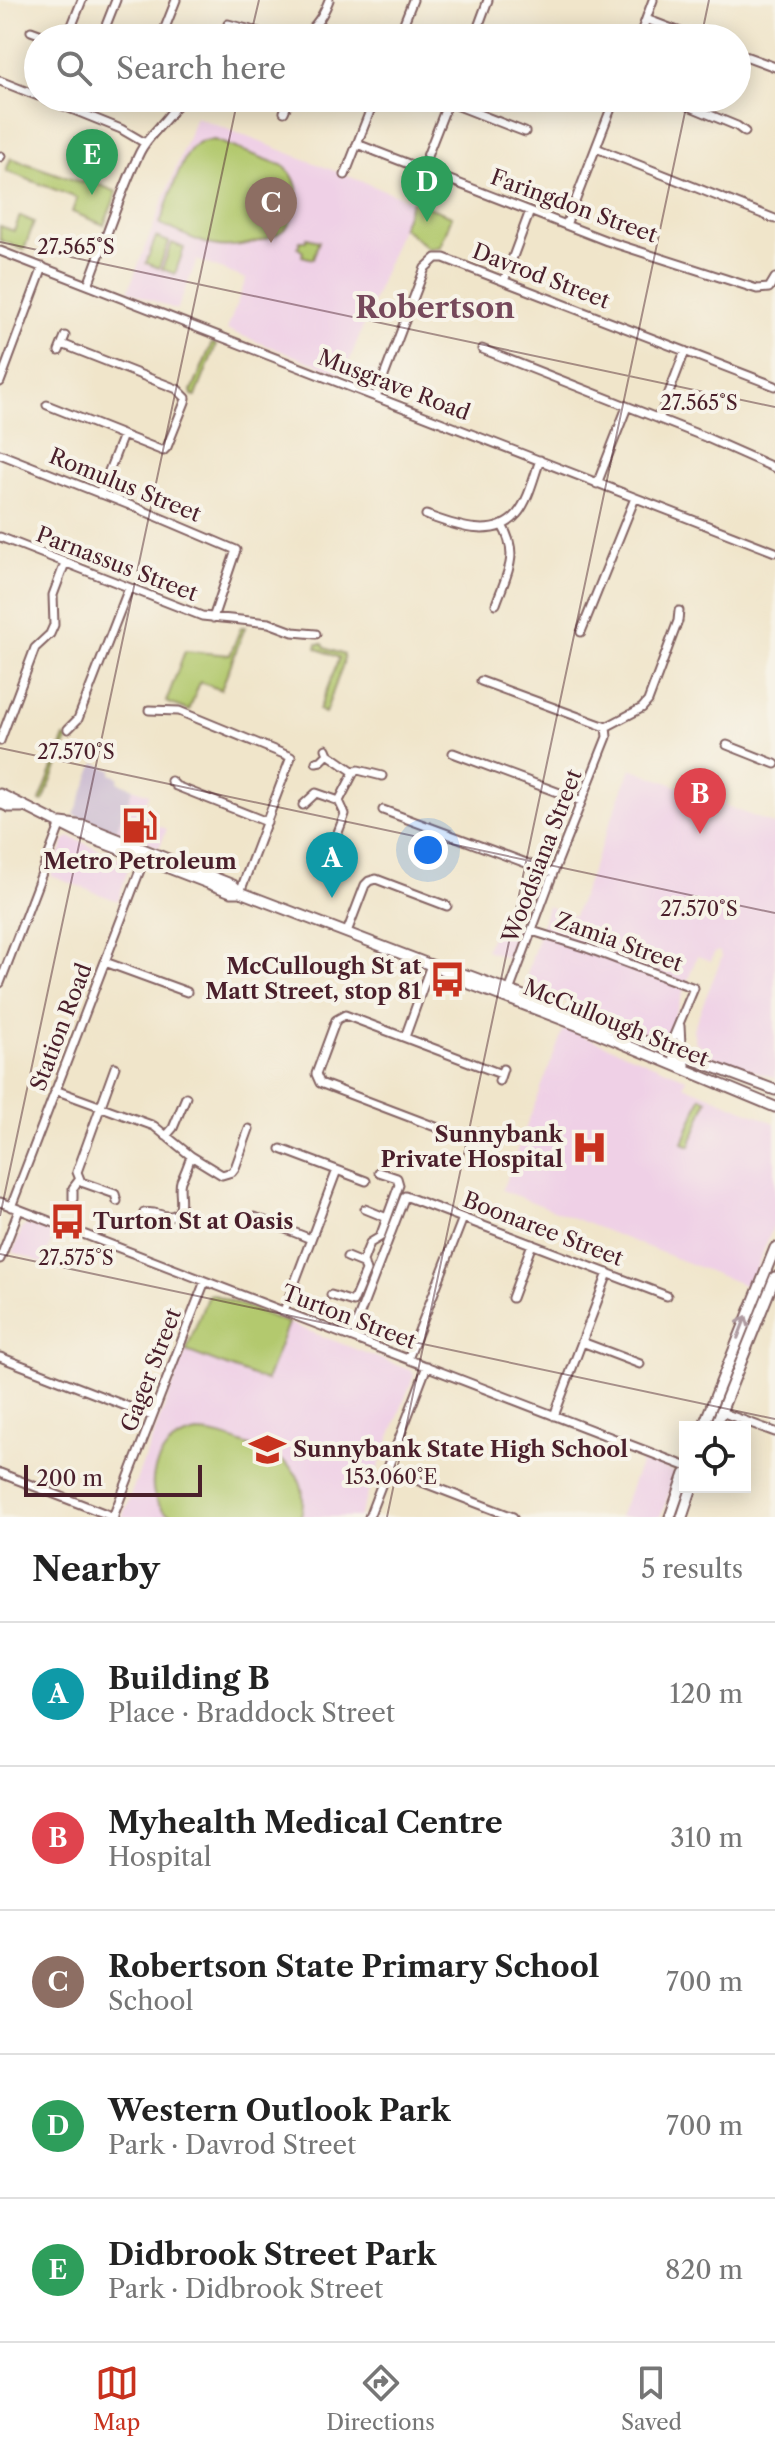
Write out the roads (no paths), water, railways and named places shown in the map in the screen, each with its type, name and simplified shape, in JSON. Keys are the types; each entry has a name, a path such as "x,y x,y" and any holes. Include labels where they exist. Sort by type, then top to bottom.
{"main road":[{"name":"McCullough Street","path":"0,794 61,823 85,826 231,892 240,892 444,970 470,976 691,1074 775,1107"},
{"name":"McCullough Street","path":"0,803 22,807"},
{"name":"McCullough Street","path":"508,994 775,1090"},
{"path":"705,1421 775,1248"},
{"path":"717,1421 771,1296 775,1277"},
{"path":"670,1517 679,1491"},
{"path":"682,1517 690,1493"}],"street":[{"path":"73,24 82,0"},
{"path":"107,24 116,0"},
{"path":"167,24 176,0"},
{"path":"316,24 329,0"},
{"path":"404,24 413,0"},
{"path":"480,24 488,0"},
{"path":"644,24 653,0"},
{"path":"646,19 659,24"},
{"path":"751,58 775,67"},
{"path":"0,81 24,90"},
{"path":"79,112 121,129 145,143"},
{"path":"88,285 145,143 172,112"},
{"path":"345,175 370,112"},
{"path":"422,169 444,112"},
{"path":"478,112 525,132"},
{"path":"566,225 610,112"},
{"path":"703,112 745,132"},
{"name":"Faringdon Street","path":"357,144 607,241 757,289 769,288 775,278"},
{"path":"596,148 775,219"},
{"path":"504,281 530,211"},
{"name":"Musgrave Road","path":"0,251 775,552"},
{"name":"Davrod Street","path":"376,397 425,268 430,262 444,258 775,386"},
{"path":"0,382 43,267"},
{"path":"47,405 163,451 186,398 181,392 62,344"},
{"path":"482,349 775,468"},
{"path":"659,419 685,351"},
{"path":"9,362 18,365"},
{"path":"597,484 627,407"},
{"path":"100,494 123,435"},
{"name":"Romulus Street","path":"0,454 236,550 213,618"},
{"path":"426,515 470,529 502,525 517,514 540,460"},
{"path":"581,632 635,498"},
{"path":"496,604 513,551 502,525"},
{"name":"Parnassus Street","path":"0,537 202,616 269,623 293,632 316,634"},
{"path":"0,741 35,648 50,634 54,625 53,595 65,563"},
{"path":"68,729 78,719 129,588"},
{"path":"481,681 606,727 642,708 648,701 679,611"},
{"path":"149,710 179,711 291,757 240,892"},
{"name":"Woodsiana Street","path":"508,994 607,737 606,727"},
{"path":"727,745 775,764"},
{"path":"316,762 321,761 327,752 354,772"},
{"path":"453,753 581,801"},
{"path":"339,801 354,772 358,770 382,776"},
{"path":"171,781 176,786 267,822"},
{"path":"303,805 316,793 339,801 345,814 337,835"},
{"path":"383,810 553,873"},
{"path":"0,983 61,823"},
{"name":"Station Road","path":"0,1259 55,1090 146,855"},
{"path":"347,932 365,885 376,879 447,906"},
{"name":"Zamia Street","path":"532,931 694,988 680,1026"},
{"path":"105,962 187,992"},
{"path":"405,1037 431,965"},
{"path":"479,1132 474,1146 320,1083 316,1074 336,1020 345,1015 501,1075"},
{"path":"680,1026 670,1045 670,1052 687,1066 691,1074"},
{"path":"680,1026 680,1042 685,1057"},
{"path":"115,1067 77,1172 79,1180 115,1194 117,1201"},
{"path":"55,1090 154,1126 215,1172 228,1174 235,1168 249,1129"},
{"path":"166,1136 173,1128 186,1097"},
{"path":"281,1149 366,1181"},
{"path":"144,1213 152,1211 173,1216 179,1212 180,1184 191,1156"},
{"path":"284,1311 337,1170"},
{"path":"331,1295 353,1302 366,1271 363,1261 370,1243 380,1237 399,1185 397,1178 379,1172"},
{"path":"73,1199 73,1188 79,1180"},
{"name":"Boonaree Street","path":"351,1337 405,1196 667,1296"},
{"name":"Turton Street","path":"0,1202 679,1464"},
{"path":"365,1209 387,1218"},
{"path":"255,1217 311,1239"},
{"path":"408,1359 463,1218"},
{"path":"512,1298 532,1244"},
{"path":"347,1257 364,1264"},
{"path":"554,1416 608,1273"},
{"name":"Gager Street","path":"114,1517 205,1281"},
{"path":"758,1287 771,1296"},
{"path":"582,1342 640,1364"},
{"path":"0,1357 152,1416"},
{"path":"369,1517 427,1366"},
{"path":"721,1412 775,1432"},
{"path":"388,1469 513,1517"},
{"path":"0,1473 114,1517"}],"place":[{"name":"Didbrook Street Park","path":"92,195"},
{"name":"Western Outlook Park","path":"427,222"},
{"name":"Robertson State Primary School","path":"271,243"},
{"name":"Metro Petroleum","path":"140,825"},
{"name":"Myhealth Medical Centre","path":"700,834"},
{"name":"Building B","path":"332,898"},
{"name":"McCullough St at Matt Street, stop 81","path":"447,979"},
{"name":"Sunnybank Private Hospital","path":"589,1147"},
{"name":"Turton St at Oasis","path":"67,1221"},
{"name":"Sunnybank State High School","path":"267,1449"}],"district":[{"name":"Robertson","path":"435,307"}]}
